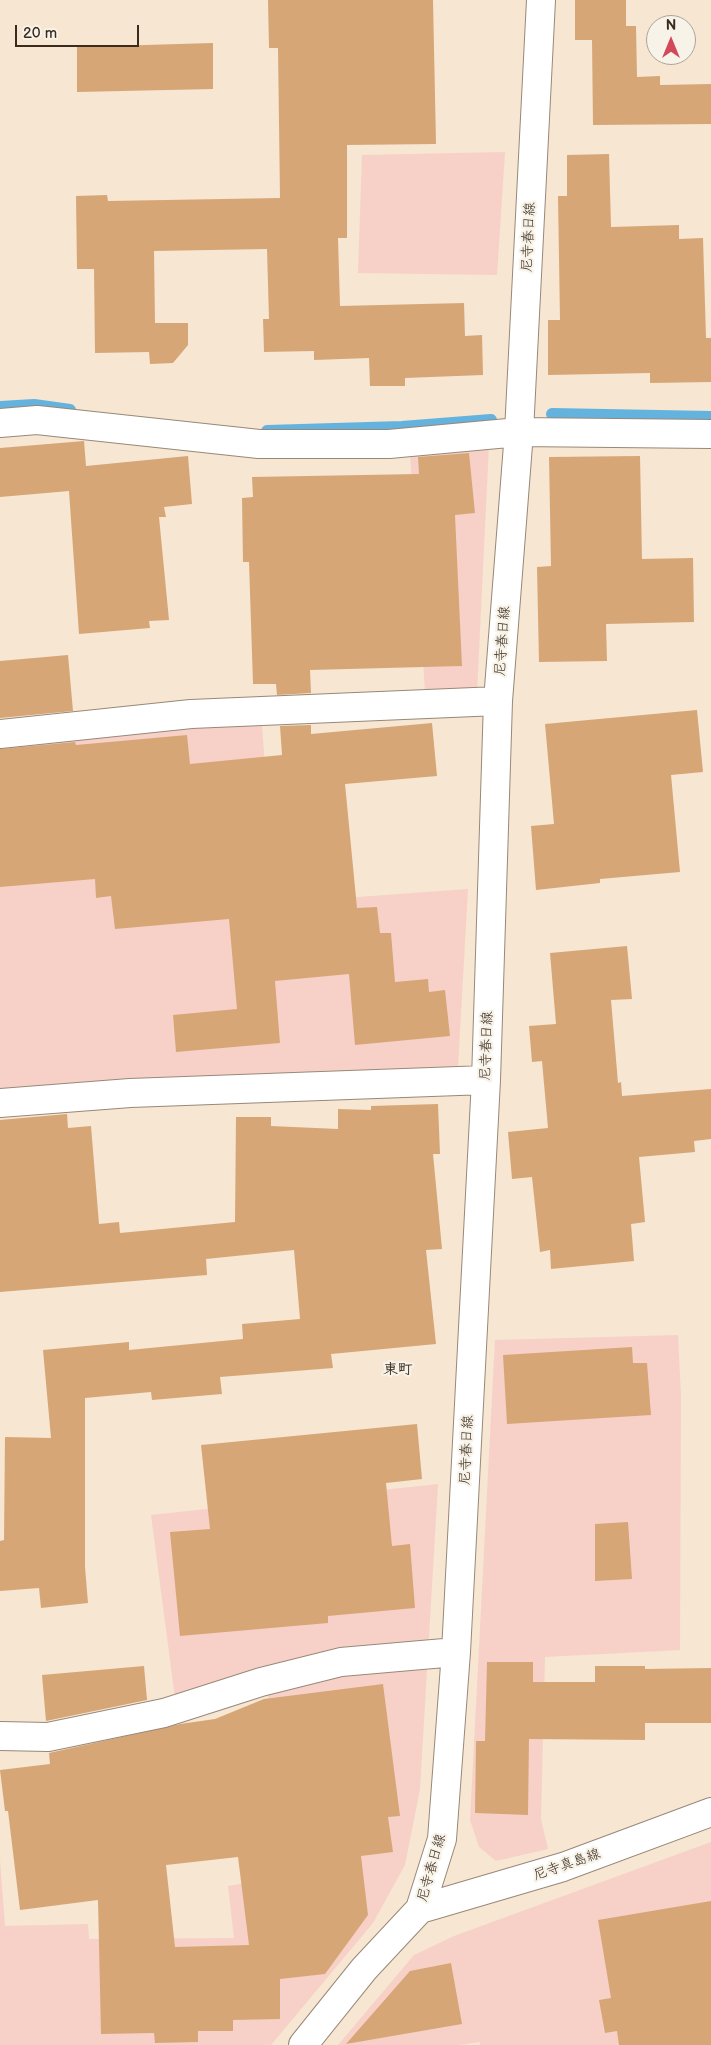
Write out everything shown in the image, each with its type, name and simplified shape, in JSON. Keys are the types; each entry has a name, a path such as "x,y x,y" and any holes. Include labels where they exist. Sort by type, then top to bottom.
{"street":[{"name":"尼寺春日線","path":"303,2045 364,1969 420,1909 442,1839 456,1652 486,1080 498,701 519,432 541,0"},
{"path":"0,424 37,420 259,444 389,444 519,432 711,434"},
{"path":"0,734 192,714 498,701"},
{"path":"0,1103 130,1093 486,1080"},
{"path":"0,1736 48,1737 164,1713 260,1682 341,1662 456,1652"},
{"name":"尼寺真島線","path":"420,1909 563,1867 711,1812"}],"shaded area":[{"path":"505,152 497,275 358,273 362,155"},
{"path":"489,444 477,693 425,692 410,453"},
{"path":"190,724 262,726 275,903 468,889 458,1067 0,1095 0,742"},
{"path":"678,1335 681,1396 680,1650 545,1657 541,1819 548,1849 496,1861 479,1847 470,1820 495,1340"},
{"path":"438,1484 420,1789 405,1865 373,1923 271,2045 0,2045 0,1860 5,1926 88,1924 89,1939 234,1938 228,1886 289,1876 267,1688 178,1721 151,1515"},
{"path":"711,1842 711,2045 480,2045 480,2042 459,2045 338,2045 414,1955 454,1936"}],"building":[{"path":"268,0 433,0 436,144 347,145 347,238 338,238 340,306 464,303 465,336 482,335 483,375 405,378 405,386 370,386 369,358 314,360 314,351 264,352 263,319 269,319 267,249 154,251 155,323 188,323 188,345 173,363 150,364 149,352 95,353 94,269 77,269 76,196 107,195 108,201 280,198 278,48 269,48"},
{"path":"575,0 626,0 626,26 636,26 637,77 660,76 660,85 711,84 711,124 593,125 592,40 575,40"},
{"path":"213,43 213,89 77,92 77,47"},
{"path":"609,154 611,227 679,225 679,239 703,238 706,338 711,338 711,382 650,383 650,373 548,375 548,320 560,320 558,196 567,196 567,155"},
{"path":"84,441 86,466 188,456 192,504 164,507 166,517 159,517 169,620 149,621 150,628 79,634 69,491 0,497 0,448"},
{"path":"469,453 475,513 455,515 462,666 310,670 311,693 277,695 276,684 253,684 249,562 243,562 242,498 253,497 252,477 419,474 418,457"},
{"path":"640,456 642,559 693,558 694,622 606,624 607,661 539,662 537,567 551,566 549,457"},
{"path":"68,655 73,711 0,718 0,661"},
{"path":"697,710 703,772 671,775 680,872 600,879 600,883 536,890 531,826 554,824 545,724"},
{"path":"432,723 437,776 345,784 357,908 377,907 380,933 391,933 395,982 428,979 429,992 445,990 450,1036 355,1045 349,974 275,981 280,1043 176,1052 173,1015 237,1009 229,919 115,929 111,896 96,898 95,879 0,887 0,749 75,742 76,745 187,735 190,764 282,755 280,726 311,725 311,734"},
{"path":"627,946 632,999 611,1000 618,1083 621,1082 622,1096 711,1089 711,1139 694,1141 695,1152 639,1157 645,1222 631,1224 634,1261 551,1269 550,1250 540,1252 532,1177 512,1179 508,1132 548,1128 542,1061 532,1062 529,1026 556,1024 550,953"},
{"path":"438,1104 440,1154 433,1154 442,1249 426,1250 436,1344 331,1354 333,1368 220,1377 222,1394 152,1400 151,1392 85,1398 85,1567 88,1603 41,1608 39,1588 0,1591 0,1541 4,1540 5,1437 51,1438 43,1350 129,1342 129,1350 243,1339 242,1324 300,1319 294,1250 206,1259 207,1275 0,1292 0,1120 67,1114 68,1128 91,1126 99,1224 119,1222 120,1233 235,1222 236,1117 271,1117 271,1126 338,1129 338,1109 371,1110 371,1106"},
{"path":"632,1347 633,1363 647,1363 651,1415 507,1424 503,1355"},
{"path":"417,1424 422,1479 386,1483 392,1546 410,1544 415,1608 328,1616 328,1623 180,1636 170,1532 210,1529 201,1445"},
{"path":"628,1522 632,1579 595,1581 595,1524"},
{"path":"487,1662 533,1662 533,1682 595,1682 595,1666 645,1666 645,1669 711,1668 711,1723 645,1723 645,1740 529,1739 528,1815 475,1813 476,1741 485,1741"},
{"path":"144,1666 147,1700 46,1721 42,1675"},
{"path":"383,1684 400,1816 388,1817 393,1852 361,1856 368,1915 325,1974 280,1979 280,2019 233,2020 233,2031 198,2031 198,2042 155,2043 154,2033 101,2034 98,1900 20,1910 8,1811 5,1811 0,1770 50,1764 49,1753 180,1724 215,1719 264,1699","holes":["238,1857 249,1945 175,1947 166,1865"]},
{"path":"711,1901 711,2045 619,2045 617,2031 605,2033 599,2000 611,1998 598,1920"},
{"path":"451,1963 462,2024 346,2044 410,1971"}],"waterway":[{"path":"0,407 34,405 70,410"},
{"path":"552,414 711,417"},
{"path":"267,431 402,427 491,420"}],"district":[{"name":"東町","path":"398,1370"}]}
